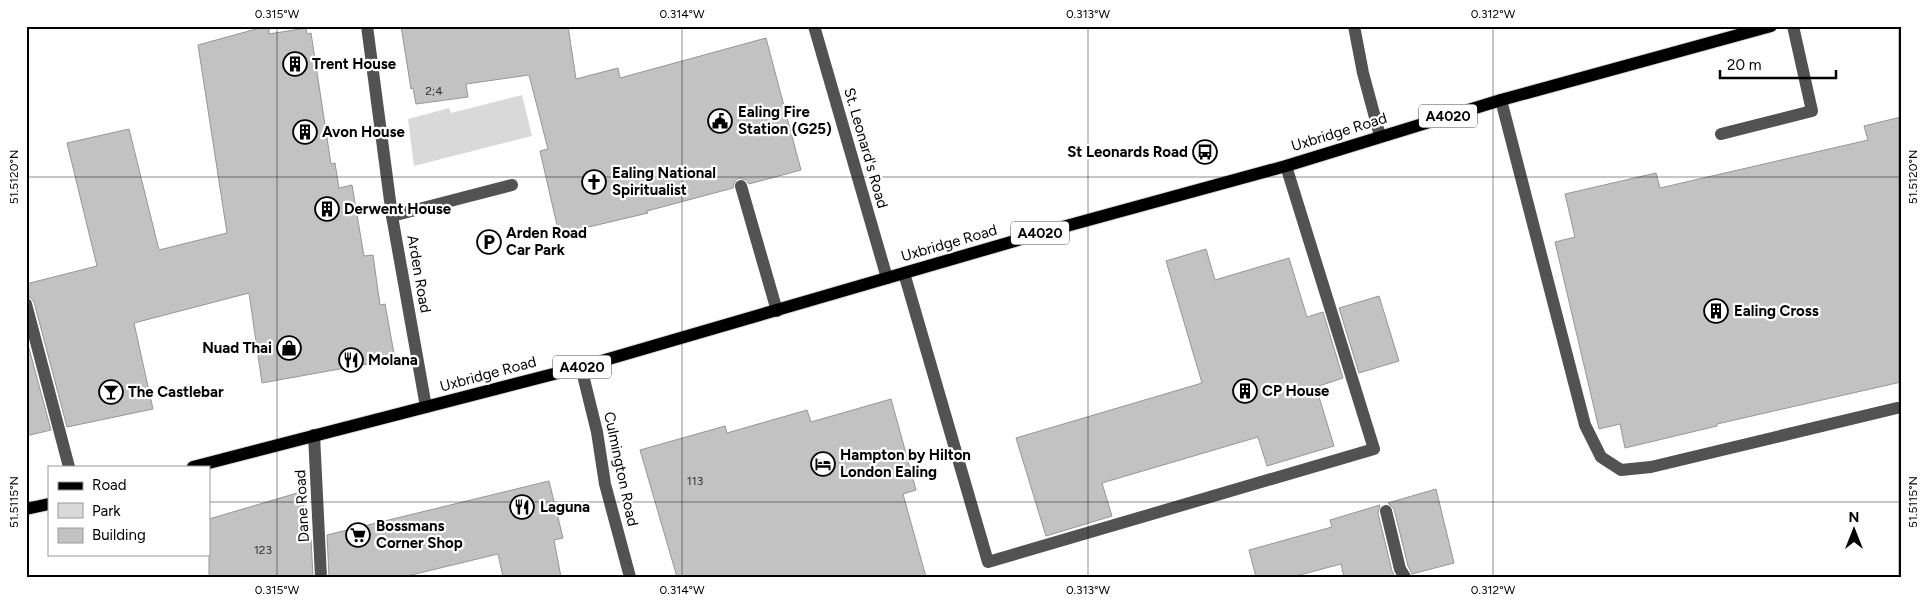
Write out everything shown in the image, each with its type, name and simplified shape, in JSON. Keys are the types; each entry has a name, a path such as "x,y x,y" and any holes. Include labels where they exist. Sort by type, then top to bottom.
{"main road":[{"name":"Uxbridge Road","path":"197,466 581,367 1059,228 1286,166 1501,100 1771,26"},
{"path":"26,510 48,504"}],"street":[{"name":"Arden Road","path":"367,26 392,216 426,407"},
{"name":"St. Leonard's Road","path":"814,26 887,278"},
{"path":"1354,26 1363,73 1380,136"},
{"path":"1721,134 1812,111 1793,26"},
{"path":"1501,100 1585,425 1602,457 1621,470 1651,467 1897,408"},
{"path":"904,274 988,562 1374,449 1286,166"},
{"path":"392,216 512,185"},
{"path":"741,186 778,311"},
{"path":"26,304 69,466"},
{"name":"Culmington Road","path":"581,367 597,432 605,484 630,577"},
{"name":"Dane Road","path":"314,435 321,577"},
{"path":"1386,511 1400,568 1405,577"}],"green space":[{"path":"522,95 532,136 414,166 408,119 449,108 451,113"}],"building":[{"path":"269,26 269,34 306,28 307,34 311,33 331,164 335,163 339,188 352,185 364,256 373,255 380,305 385,304 395,359 262,383 249,293 134,323 153,409 67,427 34,302 26,296 26,284 97,266 67,143 129,129 159,250 227,233 198,45"},
{"path":"401,26 568,26 576,79 618,68 620,78 766,38 801,170 749,184 746,180 739,178 735,181 733,188 647,211 648,213 559,234 540,151 548,149 529,75 466,84 468,97 416,104 413,88 411,89"},
{"name":"Ealing Cross","path":"1901,117 1901,382 1717,424 1717,426 1625,448 1620,424 1599,429 1555,242 1575,237 1565,194 1656,173 1660,188 1868,140 1864,126"},
{"name":"CP House","path":"1206,249 1215,280 1289,258 1307,317 1323,312 1343,378 1316,387 1334,446 1267,466 1258,437 1102,483 1112,516 1046,536 1016,438 1202,383 1166,261"},
{"path":"1379,296 1399,361 1359,373 1339,308"},
{"path":"26,337 51,430 26,436"},
{"name":"Hampton by Hilton London Ealing","path":"891,399 916,490 903,494 926,577 677,577 640,450 725,426 727,433 807,410 811,422"},
{"path":"549,481 563,538 554,540 561,577 503,577 498,554 403,577 329,577 327,535"},
{"path":"1436,489 1454,563 1412,574 1408,566 1394,509 1388,503"},
{"path":"304,491 304,541 311,539 313,577 209,577 210,519"},
{"path":"1380,505 1378,513 1395,577 1344,577 1341,564 1292,577 1256,577 1249,550 1332,527 1330,520"}],"place":[{"name":"Trent House","path":"295,64"},
{"name":"Ealing Fire Station (G25)","path":"720,121"},
{"name":"Avon House","path":"305,132"},
{"name":"St Leonards Road","path":"1205,152"},
{"name":"Ealing National Spiritualist","path":"594,182"},
{"name":"Derwent House","path":"327,209"},
{"name":"Arden Road Car Park","path":"489,242"},
{"name":"Ealing Cross","path":"1716,311"},
{"name":"Nuad Thai","path":"289,348"},
{"name":"Molana","path":"351,360"},
{"name":"CP House","path":"1245,391"},
{"name":"The Castlebar","path":"111,392"},
{"name":"Hampton by Hilton London Ealing","path":"823,464"},
{"name":"Laguna","path":"522,507"},
{"name":"Bossmans Corner Shop","path":"358,535"}]}
